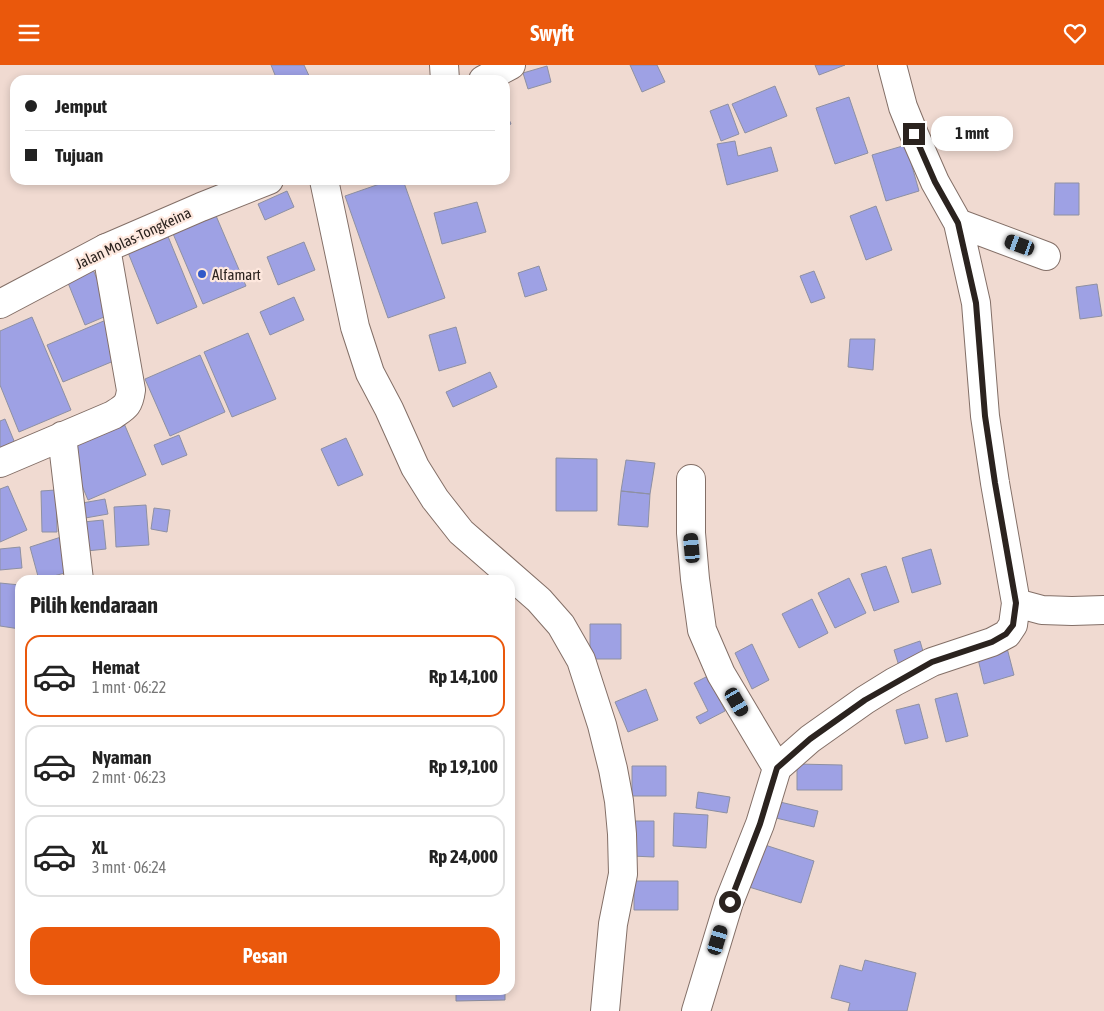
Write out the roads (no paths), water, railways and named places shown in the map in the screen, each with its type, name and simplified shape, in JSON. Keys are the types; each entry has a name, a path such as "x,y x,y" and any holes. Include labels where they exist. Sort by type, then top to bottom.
{"street":[{"path":"492,75 512,65"},
{"path":"696,1011 730,902 760,824 777,768 810,739 894,682 932,662 992,642 1006,634 1013,625 1016,603 985,416 976,303 958,223 935,182 914,134 903,107 892,65"},
{"name":"Jalan Molas-Tongkeina","path":"0,304 106,248 256,185"},
{"path":"325,185 355,327 370,373 389,409 415,467 435,499 462,532 511,575"},
{"path":"958,223 1046,256"},
{"path":"0,463 113,415 125,407 130,400 131,390 106,248"},
{"path":"62,436 78,575"},
{"path":"691,479 691,533 702,630 721,674 777,768"},
{"path":"515,579 539,600 561,625 581,660 602,725 611,761 619,801 623,874 613,923 604,1011"},
{"path":"1016,603 1042,610 1104,609"}],"place":[{"name":"Alfamart","path":"202,274"}]}
